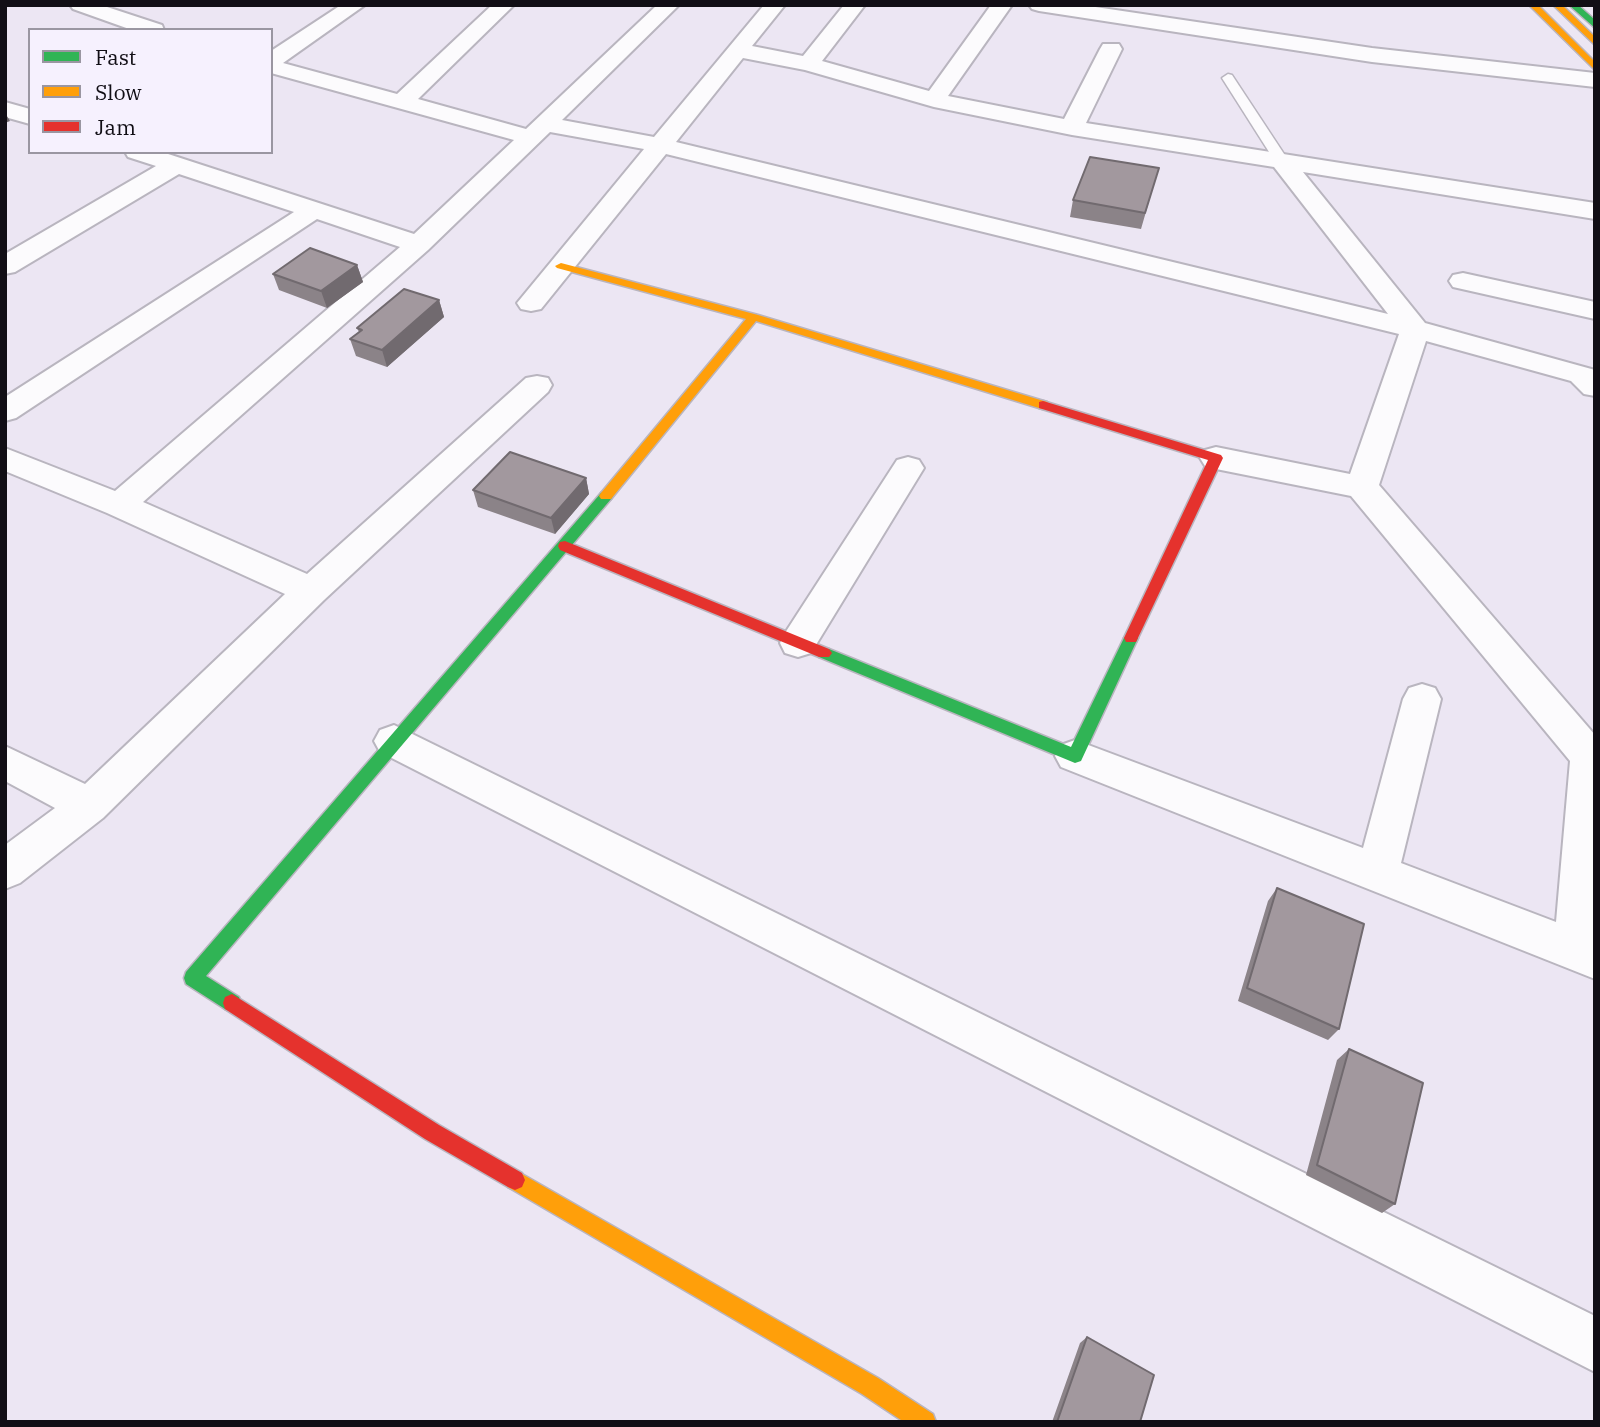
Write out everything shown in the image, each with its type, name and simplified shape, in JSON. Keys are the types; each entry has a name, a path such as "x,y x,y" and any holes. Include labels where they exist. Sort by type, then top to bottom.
{"main road":[{"path":"1533,5 1595,67"},
{"path":"1557,5 1595,42"},
{"path":"1573,5 1595,25"},
{"path":"561,266 754,317 1216,458 1076,756 565,547"},
{"path":"754,317 565,547 394,741 193,978 432,1132 858,1379 925,1422"}],"street":[{"path":"80,5 148,28"},
{"path":"273,63 355,5"},
{"path":"401,103 504,5"},
{"path":"119,505 419,244 669,5"},
{"path":"531,303 775,5"},
{"path":"808,64 855,5"},
{"path":"934,100 1002,5"},
{"path":"1039,5 1180,16 1371,55 1595,80"},
{"path":"1072,128 1111,49"},
{"path":"737,50 808,64 934,100 1072,128 1595,211"},
{"path":"273,65 401,103 539,131 659,145 1415,329 1582,374 1595,387"},
{"path":"5,109 28,116"},
{"path":"142,154 419,244"},
{"path":"1283,163 1415,329"},
{"path":"11,256 176,165"},
{"path":"5,411 314,210"},
{"path":"1463,281 1595,311"},
{"path":"1362,487 1415,329"},
{"path":"5,870 89,806 311,591 537,385"},
{"path":"1076,756 1585,954 1591,757 1362,487 1216,458"},
{"path":"5,459 119,505 311,591"},
{"path":"798,643 908,468"},
{"path":"1377,874 1422,699"},
{"path":"394,741 1595,1345"},
{"path":"5,762 89,806"}],"lane":[{"path":"1227,78 1283,163"}],"building":[{"path":"1090,157 1159,168 1145,213 1073,200"},
{"path":"310,248 357,265 321,291 273,274"},
{"path":"404,289 439,300 382,350 350,339 362,330 357,328"},
{"path":"510,452 586,478 551,518 473,490"},
{"path":"1277,888 1364,924 1339,1029 1247,988"},
{"path":"1349,1049 1423,1083 1395,1204 1317,1165"},
{"path":"1087,1337 1154,1375 1140,1422 1057,1422"}],"traffic: fast":[{"path":"1573,5 1595,25"},
{"path":"232,1003 193,978 606,496"},
{"path":"824,653 1075,756 1131,638"}],"traffic: slow":[{"path":"1533,5 1595,67"},
{"path":"1557,5 1595,42"},
{"path":"561,266 754,317 606,496"},
{"path":"754,317 1043,405"},
{"path":"515,1180 870,1386 925,1422"}],"traffic: jam":[{"path":"1043,405 1216,458 1131,638"},
{"path":"565,546 824,653"},
{"path":"232,1003 432,1132 515,1180"}]}
